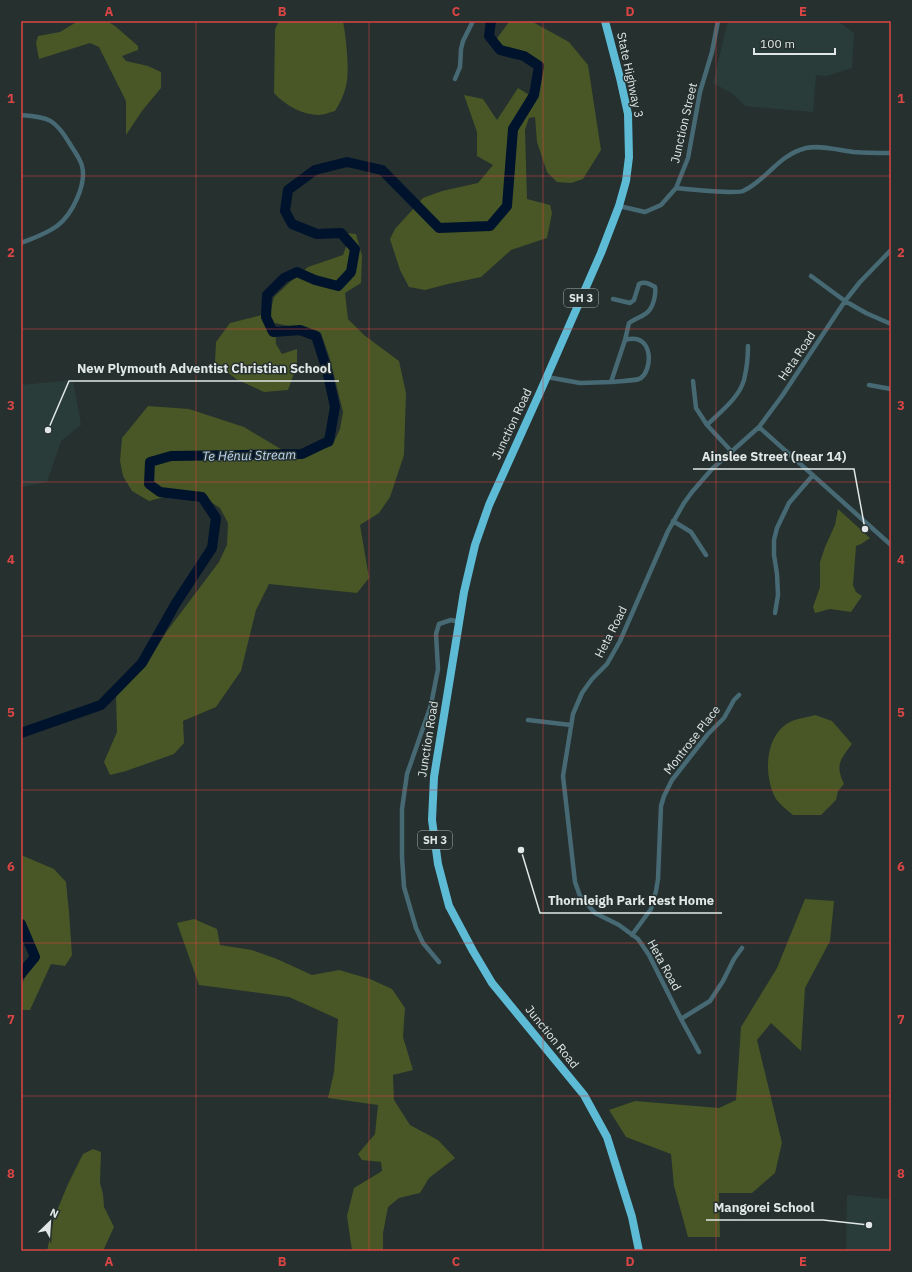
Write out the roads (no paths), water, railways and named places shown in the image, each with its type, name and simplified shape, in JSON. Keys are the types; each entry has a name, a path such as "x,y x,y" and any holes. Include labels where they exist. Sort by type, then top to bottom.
{"highway":[{"name":"State Highway 3","path":"605,21 628,114 629,157 626,181 620,206"},
{"name":"Junction Road","path":"620,206 601,253 488,505 475,545 464,592 434,777 432,820 438,864 449,906 473,952 492,983 584,1095 607,1137 632,1217 639,1251"}],"street":[{"path":"455,79 460,67 463,41 472,21"},
{"name":"Junction Street","path":"620,206 645,212 661,205 676,188 688,158 700,92 712,52 718,21"},
{"path":"21,114 45,118 56,126 67,139 78,158 82,166 83,180 80,193 63,220 50,231 21,243"},
{"path":"676,188 742,192 759,180 782,158 806,148 822,147 853,152 891,153"},
{"name":"Heta Road","path":"699,1052 649,955 638,939 619,925 595,913 580,896 575,882 563,776 573,714 582,693 592,679 608,664 620,641 668,530 684,503 703,480 759,427 782,396 845,301 860,282 891,250"},
{"path":"811,276 845,301 866,313 891,324"},
{"path":"611,382 625,340 629,322 648,313 652,307 656,291 655,287 643,282 639,284 634,300 630,303 613,299"},
{"path":"546,377 580,383 639,379 645,374 649,357 647,350 644,342 639,339 633,338 625,340"},
{"path":"707,425 737,394 744,381 747,366 748,346"},
{"path":"693,382 696,408 707,425 732,452"},
{"path":"869,385 891,389"},
{"path":"759,427 891,545"},
{"path":"774,613 778,595 774,555 776,528 788,503 813,475"},
{"path":"674,521 691,532 706,555"},
{"path":"439,962 423,943 416,928 404,887 402,857 402,809 407,774 431,705 438,669 436,634 440,624 451,620 460,622"},
{"name":"Montrose Place","path":"632,935 651,909 656,891 658,879 661,806 664,796 672,780 708,734 724,718 734,700 739,695"},
{"path":"528,720 571,725"},
{"path":"681,1019 710,1001 742,948"}],"waterway":[{"name":"Te Hēnui Stream","path":"21,733 101,705 142,663 176,603 212,548 216,518 202,497 160,492 149,484 150,462 171,456 302,454 329,441 335,407 327,370 316,336 300,330 273,332 266,317 267,295 284,278 297,272 315,280 338,286 351,272 355,249 341,233 317,234 292,224 285,211 288,190 315,170 347,162 382,170 439,228 490,226 507,206 513,129 534,95 539,66 524,56 500,50 489,36 491,21"},
{"name":"Te Hēnui Stream","path":"21,924 35,957 21,974"}],"place":[{"name":"New Plymouth Adventist Christian School","path":"48,430"},
{"name":"Ainslee Street (near 14)","path":"865,529"},
{"name":"Thornleigh Park Rest Home","path":"521,850"},
{"name":"Mangorei School","path":"869,1225"}]}
